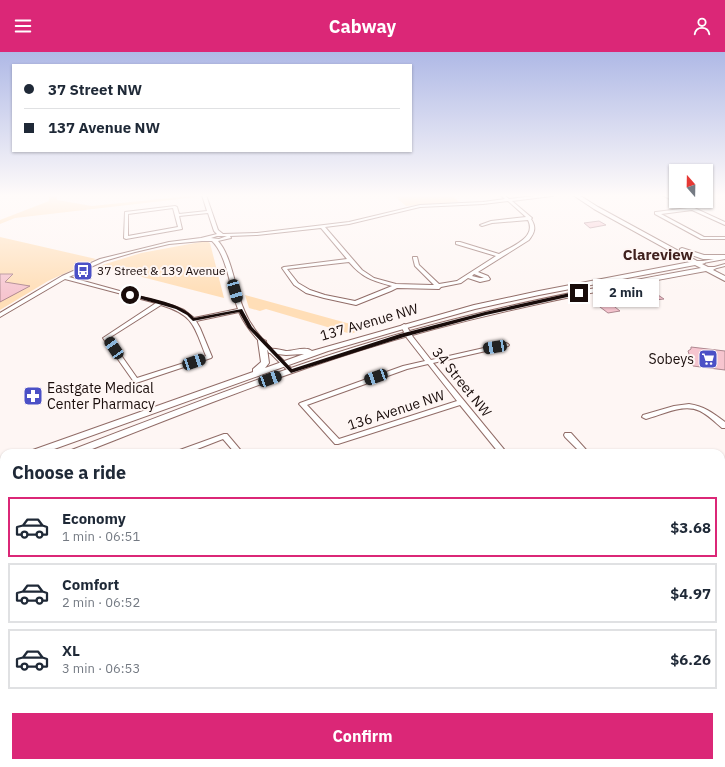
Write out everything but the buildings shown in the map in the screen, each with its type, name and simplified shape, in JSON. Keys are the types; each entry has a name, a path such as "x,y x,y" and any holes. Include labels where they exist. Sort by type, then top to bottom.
{"main road":[{"path":"634,228 725,277"},
{"path":"642,228 704,266"},
{"path":"661,244 679,259 670,272"},
{"path":"678,249 703,257 725,258"},
{"path":"627,284 704,266"},
{"name":"137 Avenue NW","path":"44,449 325,349 404,326 474,307 539,293 704,266"},
{"name":"137 Avenue NW","path":"83,449 291,371 408,334 543,300 627,284 670,272 704,266"},
{"path":"670,272 725,277"},
{"path":"250,376 265,363 266,356 262,341"},
{"path":"272,351 286,353 325,349"}],"street":[{"path":"126,228 126,238 178,228"},
{"path":"214,228 240,310 250,327 291,371"},
{"path":"0,315 64,277 86,267 124,254 164,244 299,228"},
{"path":"324,228 350,260 366,276 396,286 418,288 439,287 469,277 527,239 532,234 533,228"},
{"path":"685,228 708,239 725,238"},
{"path":"458,243 500,256"},
{"path":"415,258 417,265 439,287"},
{"name":"137 Avenue NW","path":"704,266 725,258"},
{"path":"350,260 284,268 296,284 306,290 320,295 356,303 396,286"},
{"name":"137 Avenue NW","path":"704,266 725,265"},
{"path":"469,277 487,280 486,277 475,273"},
{"path":"64,277 160,303 182,310 193,320 208,357 136,381 106,338 160,303"},
{"path":"193,320 240,310"},
{"name":"34 Street NW","path":"404,326 408,334 498,449"},
{"path":"430,361 506,345"},
{"name":"136 Avenue NW","path":"430,361 405,367 302,404 338,442 462,402"},
{"path":"646,417 685,406 693,406 704,410 725,426"},
{"path":"568,435 581,449"},
{"path":"190,449 224,436 235,449"}],"shaded area":[{"path":"0,237 96,259 48,281 0,310"},
{"path":"206,241 210,243 224,298 99,266 141,253"},
{"path":"245,295 365,328 351,334 266,309 260,311 249,308"}],"place":[{"name":"37 Street & 139 Avenue","path":"83,271"},
{"name":"Sobeys","path":"708,359"},
{"name":"Eastgate Medical Center Pharmacy","path":"33,396"}],"district":[{"name":"Clareview","path":"658,255"}],"route":[{"path":"130,295 178,308 188,314 193,320 232,310 240,310 250,327 291,371 402,335 485,313 579,293"}]}
